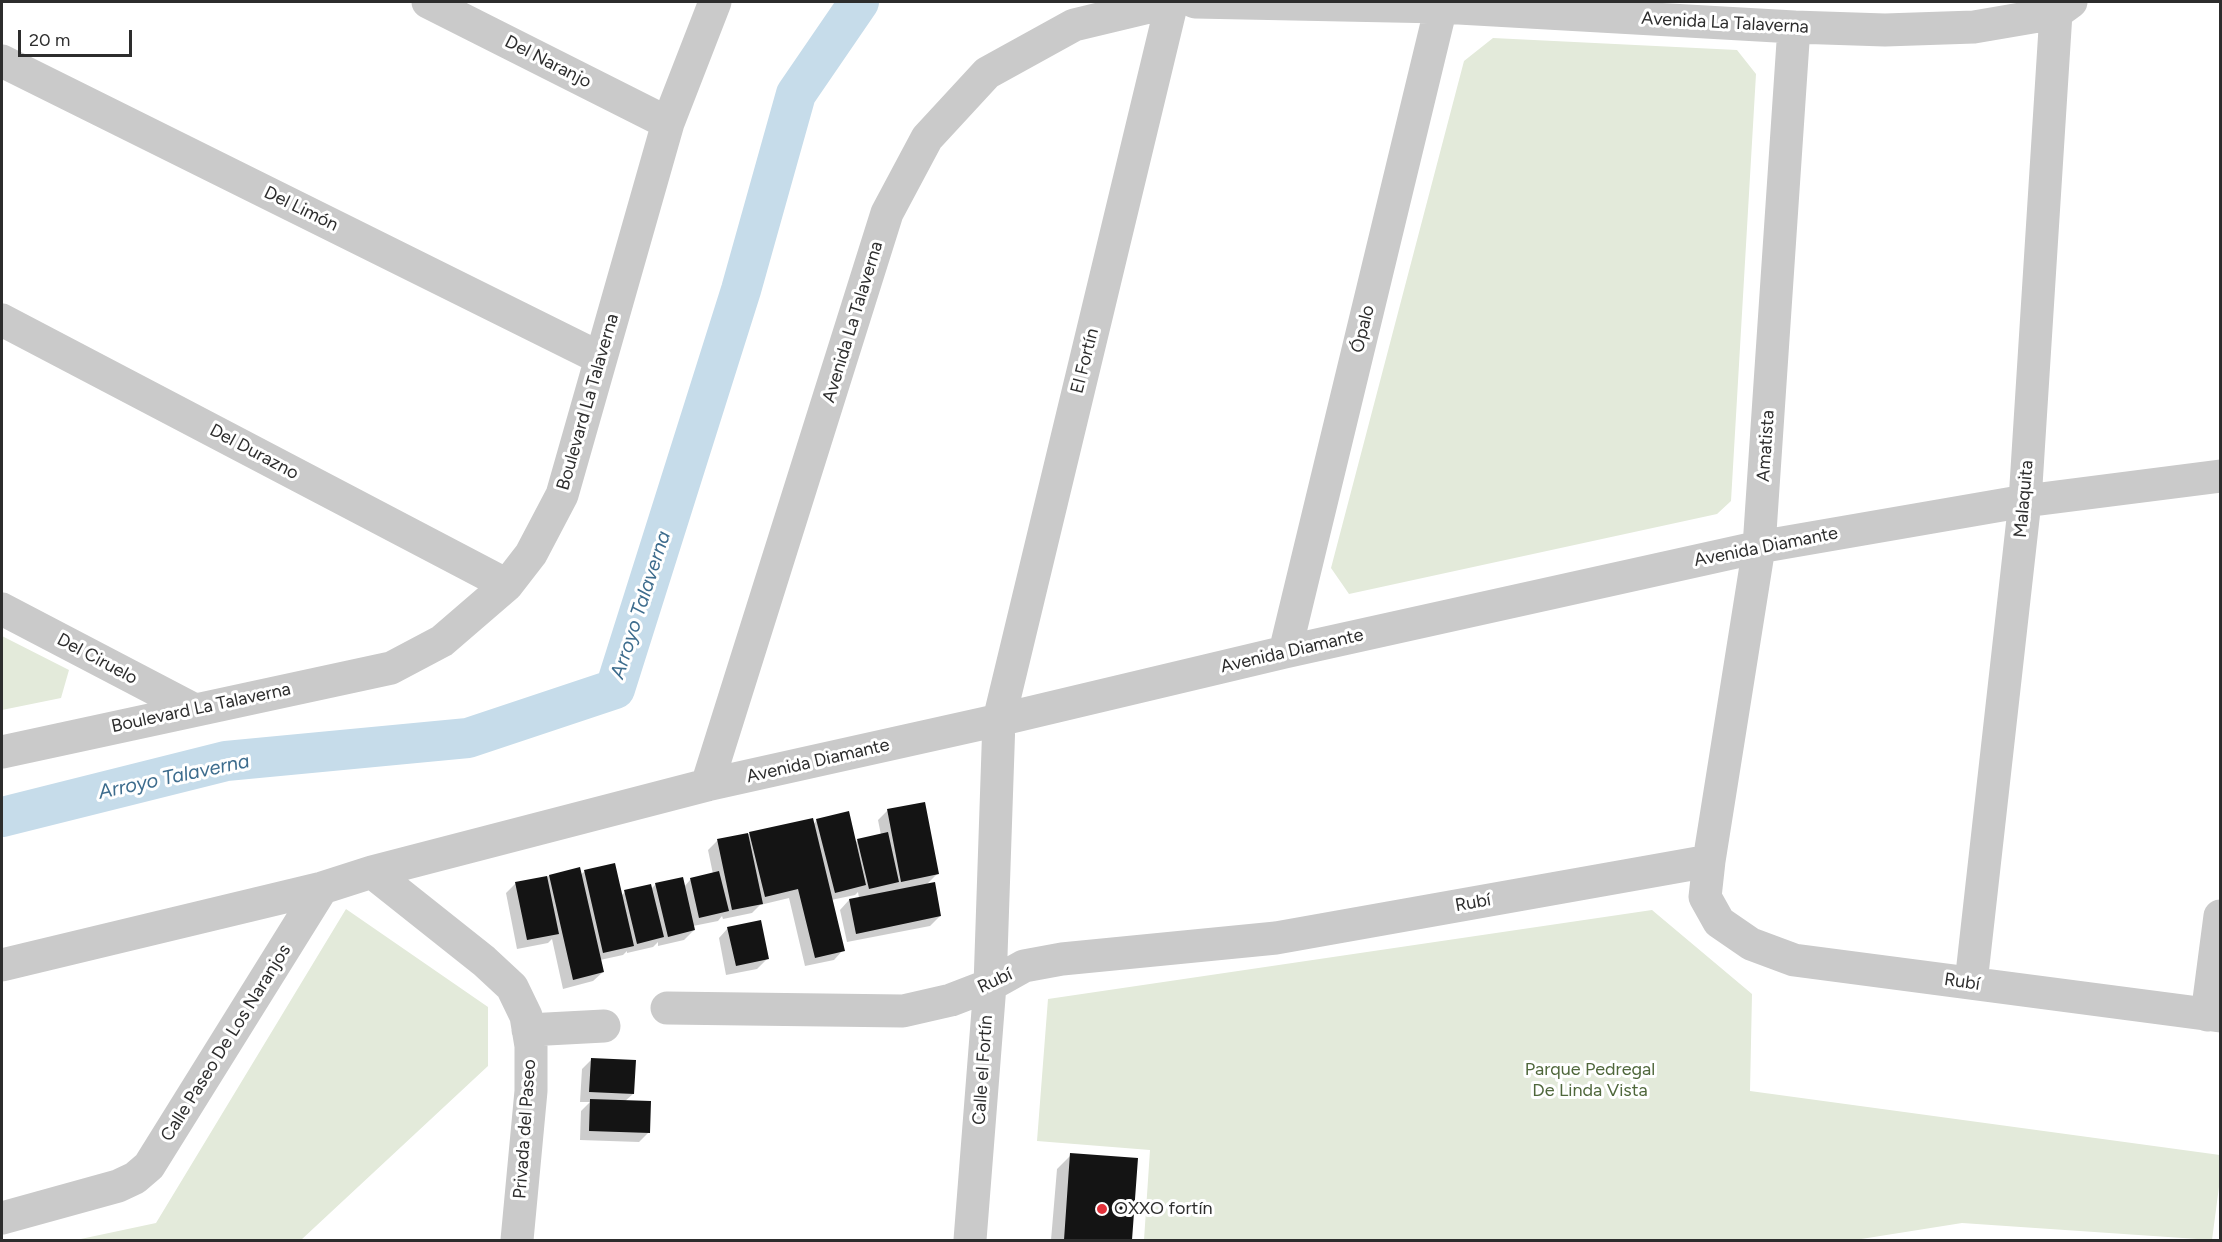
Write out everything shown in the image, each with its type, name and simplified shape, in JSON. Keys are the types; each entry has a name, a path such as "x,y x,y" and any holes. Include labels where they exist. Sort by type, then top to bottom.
{"street":[{"name":"Del Naranjo","path":"428,2 668,123"},
{"name":"Boulevard La Talaverna","path":"2,752 193,709 392,668 442,641 507,585 531,554 562,495 668,123 715,2"},
{"name":"El Fortín","path":"999,720 1171,2"},
{"name":"Avenida La Talaverna","path":"707,785 887,213 927,138 987,73 1074,25 1171,2"},
{"name":"Avenida La Talaverna","path":"1195,2 1441,7 1885,30 1974,27 2063,7"},
{"name":"Ópalo","path":"1285,652 1441,7"},
{"name":"Malaquita","path":"1971,983 2025,501 2063,7"},
{"name":"Amatista","path":"1709,861 1759,547 1794,27"},
{"name":"Del Limón","path":"2,61 600,358"},
{"name":"Del Durazno","path":"2,320 507,585"},
{"name":"Avenida Diamante","path":"372,872 707,785 999,720 1285,652 1759,547 2025,501 2220,476"},
{"name":"Del Ciruelo","path":"2,609 193,709"},
{"name":"Calle el Fortín","path":"970,1240 990,985 999,720"},
{"name":"Rubí","path":"667,1008 903,1011 951,1000 990,985 1024,966 1062,959 1276,938 1709,861 1705,897 1719,921 1751,944 1794,960 2213,1016"},
{"path":"2,965 322,888 372,872"},
{"name":"Privada del Paseo","path":"372,872 484,961 512,987 526,1016 531,1046 531,1090 516,1240"},
{"name":"Calle Paseo De Los Naranjos","path":"2,1218 118,1186 135,1178 149,1166 322,888"},
{"path":"2213,1016 2220,916"},
{"path":"528,1030 604,1026"}],"green space":[{"path":"1493,38 1737,50 1756,74 1731,501 1717,514 1349,594 1331,568 1464,61"},
{"path":"2,636 69,670 61,698 2,710"},
{"path":"346,909 488,1007 488,1066 301,1240 76,1240 156,1223"},
{"name":"Parque Pedregal De Linda Vista","path":"1652,910 1752,994 1750,1091 2220,1155 2220,1179 2212,1240 1962,1223 1855,1240 1144,1240 1150,1150 1037,1141 1048,999"}],"building":[{"path":"925,802 939,874 901,882 887,809"},
{"path":"849,811 866,885 835,893 816,819"},
{"path":"813,818 845,951 815,958 798,889 765,897 749,832"},
{"path":"888,832 899,882 869,889 857,839"},
{"path":"748,833 763,904 732,910 717,839"},
{"path":"615,863 634,946 603,953 584,870"},
{"path":"580,867 604,972 573,980 549,875"},
{"path":"719,871 729,911 699,918 690,878"},
{"path":"547,876 559,934 527,940 515,882"},
{"path":"683,877 695,930 668,937 655,883"},
{"path":"935,882 941,916 856,934 849,899"},
{"path":"651,884 664,937 637,944 624,890"},
{"path":"761,920 769,959 736,966 727,927"},
{"path":"591,1058 636,1060 634,1094 589,1092"},
{"path":"590,1099 651,1101 650,1133 589,1131"},
{"path":"1070,1153 1138,1158 1132,1240 1064,1240"}],"waterway":[{"name":"Arroyo Talaverna","path":"2,817 226,761 468,738 615,689 741,290 796,94 859,2"}],"place":[{"name":"OXXO fortín","path":"1102,1209"}]}
